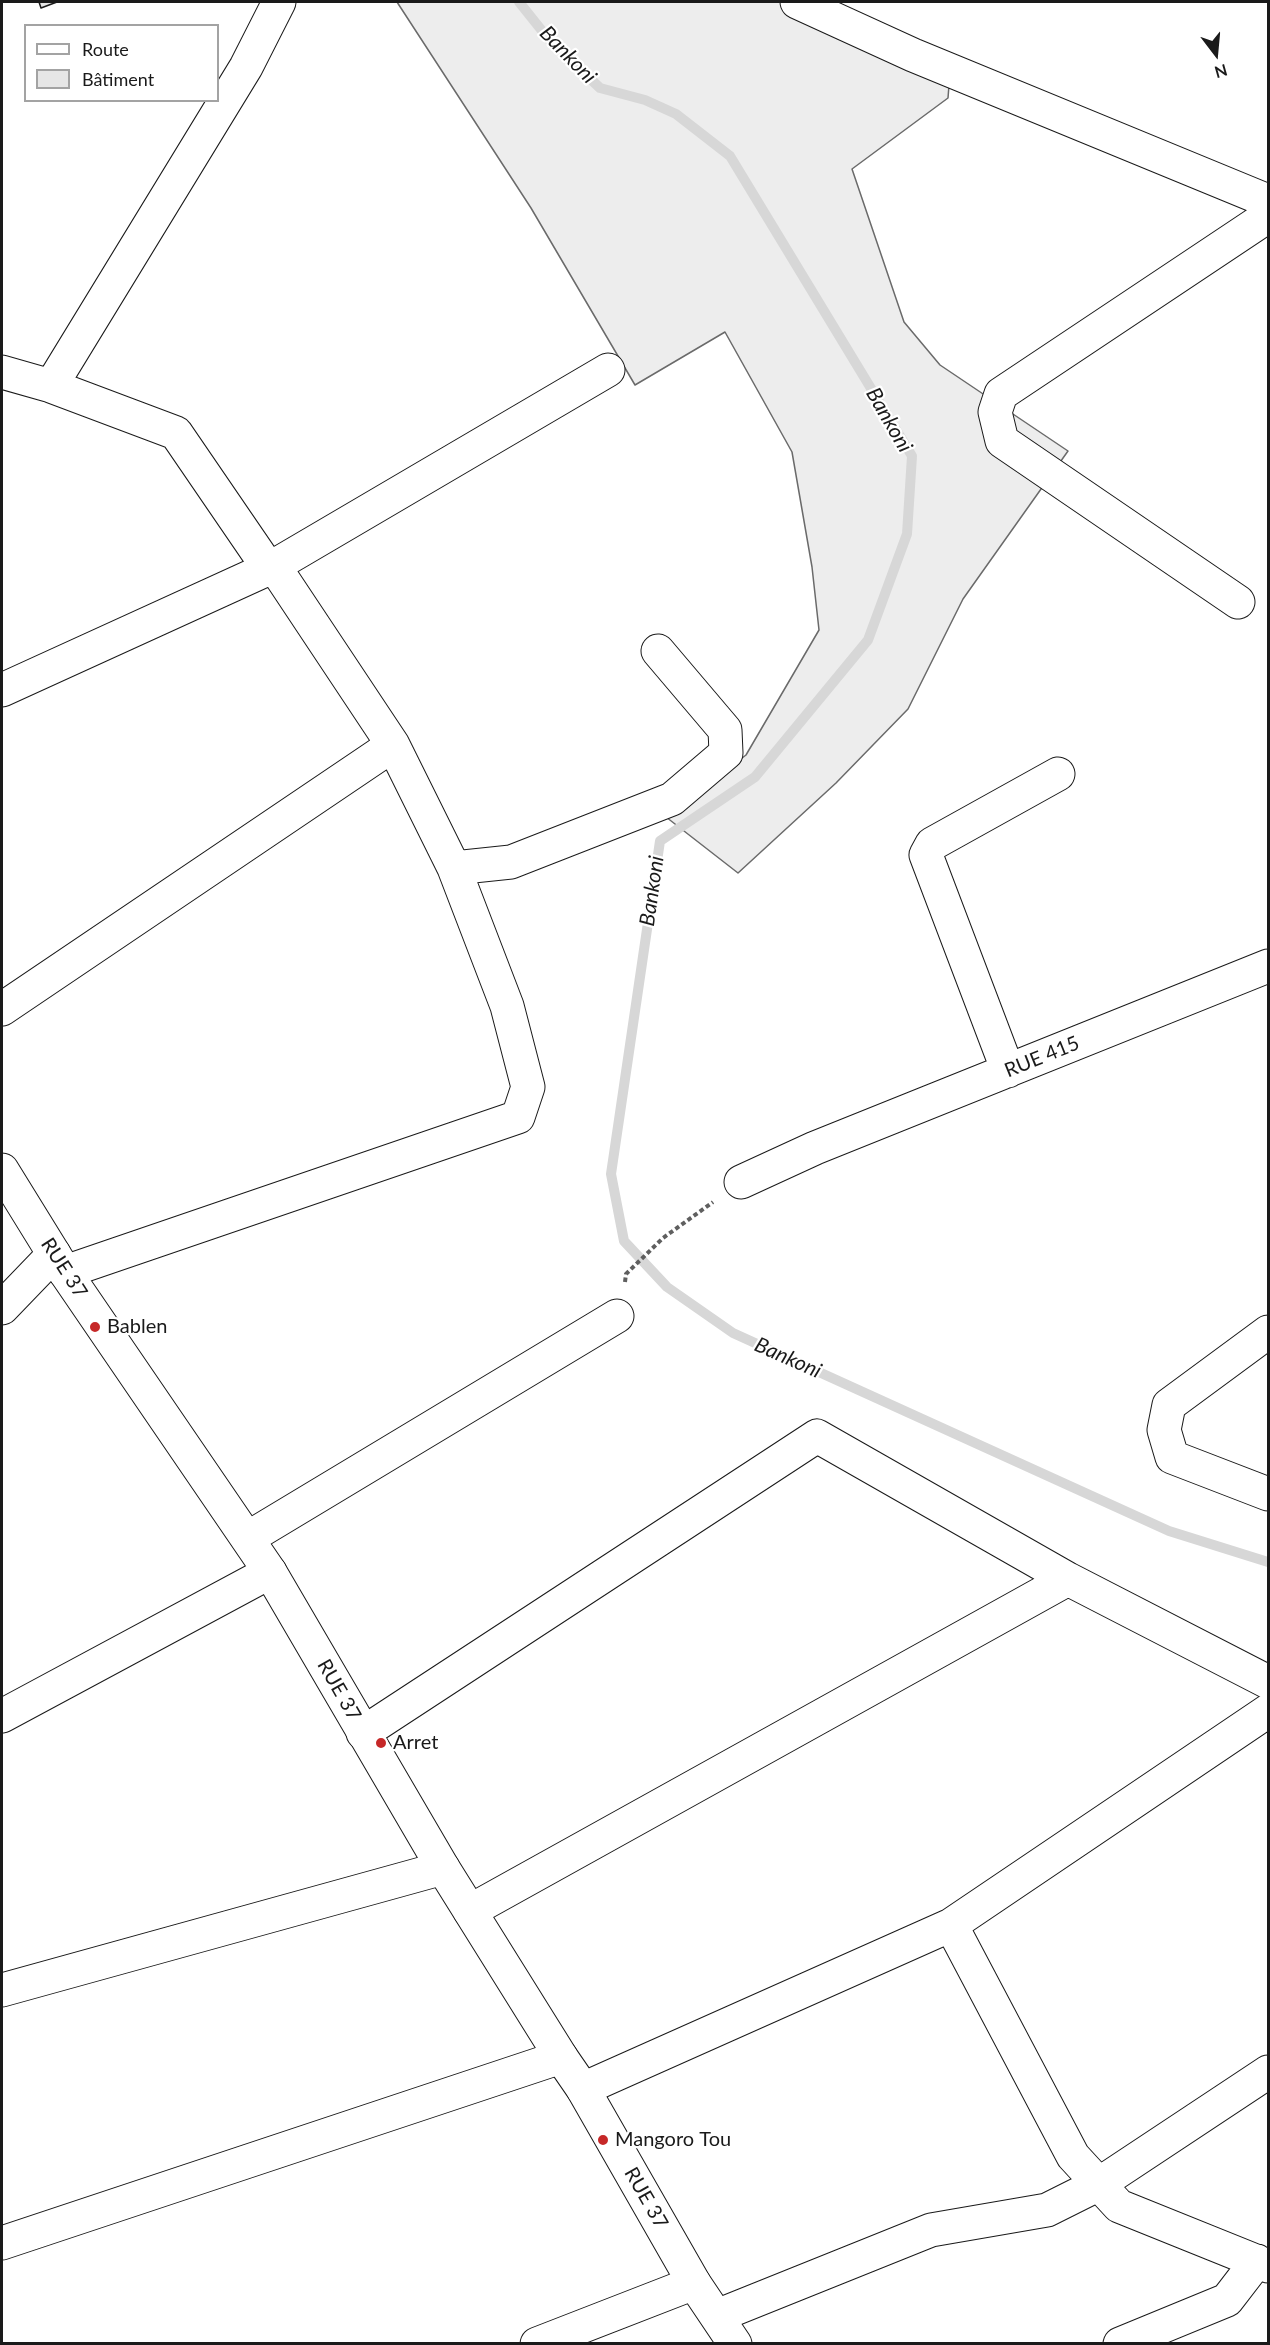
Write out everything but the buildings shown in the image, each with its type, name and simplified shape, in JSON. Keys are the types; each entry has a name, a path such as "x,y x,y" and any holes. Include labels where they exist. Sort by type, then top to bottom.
{"street":[{"path":"51,386 246,67 279,2"},
{"path":"797,2 1266,219"},
{"path":"1238,602 1002,441 995,412 1001,394 1266,219"},
{"path":"2,690 272,567 608,370"},
{"path":"2,372 51,386 176,433 272,567 393,745 454,868 507,1006 528,1088 518,1117 59,1263 2,1308"},
{"path":"454,868 511,862 672,799 726,753 725,730 658,651"},
{"path":"2,1009 393,745"},
{"path":"1008,1071 926,855 932,844 1058,774"},
{"name":"RUE 415","path":"741,1182 815,1148 1269,966"},
{"name":"RUE 37","path":"2,1170 59,1263 270,1572 443,1868 561,2057 584,2089 694,2283 735,2343"},
{"path":"248,1538 617,1316"},
{"path":"1269,1332 1169,1405 1164,1431 1172,1456 1269,1494"},
{"path":"363,1733 817,1436 1068,1579 1269,1682"},
{"path":"2,1716 270,1572"},
{"path":"470,1911 1068,1579"},
{"path":"584,2089 951,1925 1269,1711"},
{"path":"2,1990 443,1868"},
{"path":"951,1925 1073,2156 1119,2206 1263,2263 1227,2300 1120,2343"},
{"path":"2,2243 561,2057"},
{"path":"717,2316 931,2230 1047,2210 1099,2184 1269,2072"},
{"path":"537,2343 694,2283"}],"path":[{"path":"626,1274 663,1238 741,1182"}],"shaded area":[{"path":"397,2 780,2 949,85 948,98 852,169 904,322 940,365 1068,451 963,599 908,709 836,783 738,873 666,817 746,755 819,630 812,567 792,452 725,332 635,385 531,208"}],"waterway":[{"name":"Bankoni","path":"519,2 551,42 600,88 645,100 676,114 730,156 912,456 907,534 868,640 755,777 660,841 611,1174 624,1241 667,1287 733,1333 1169,1531 1268,1562"}],"place":[{"name":"Bablen","path":"95,1327"},
{"name":"Arret","path":"381,1743"},
{"name":"Mangoro Tou","path":"603,2140"}]}
